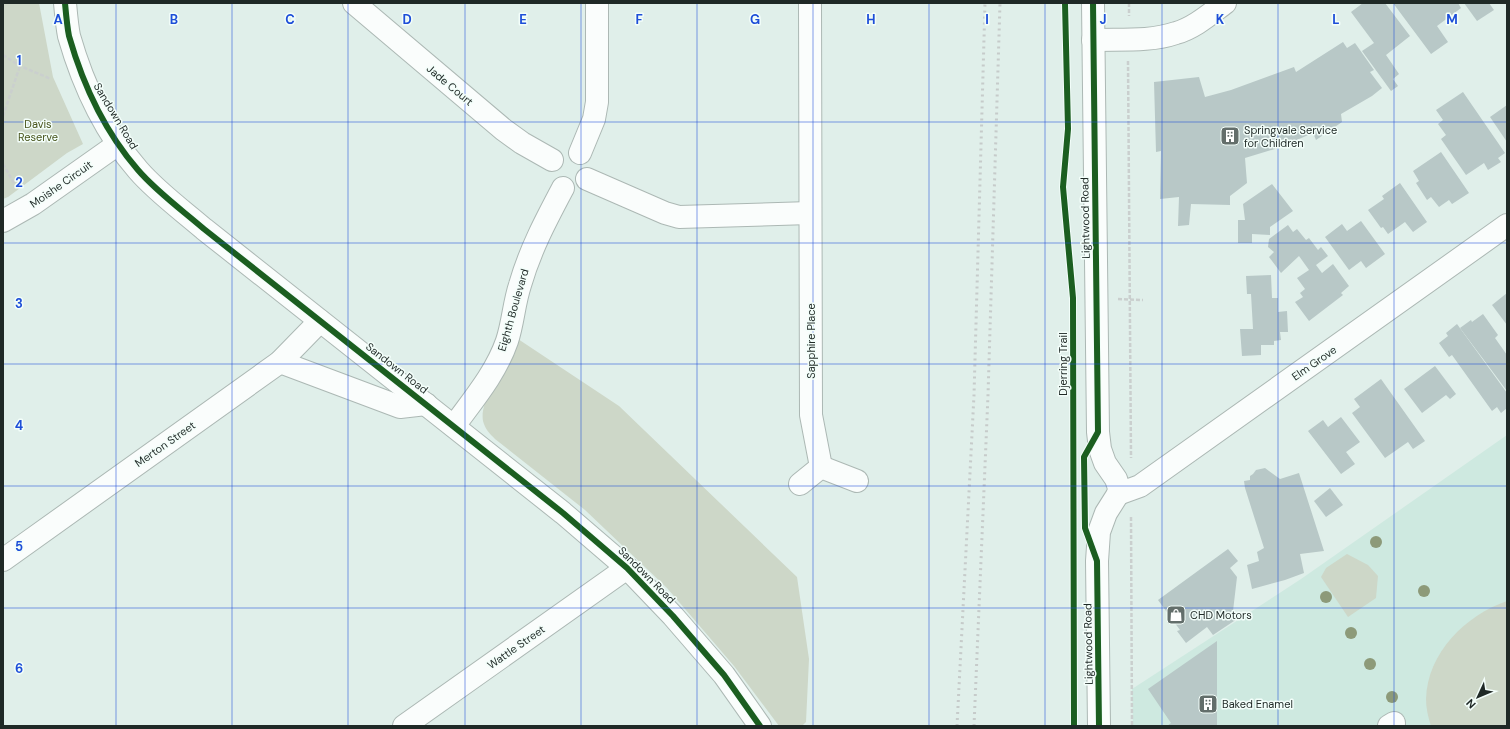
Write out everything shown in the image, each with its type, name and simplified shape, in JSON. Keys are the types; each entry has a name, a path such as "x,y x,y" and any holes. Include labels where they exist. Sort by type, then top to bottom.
{"street":[{"name":"Sandown Road","path":"65,3 69,35 87,89 118,144 139,171 174,204 568,517 628,568 724,675 760,726"},
{"name":"Jade Court","path":"354,3 504,130 522,143 552,160"},
{"path":"580,153 594,119 597,102 597,3"},
{"name":"Sapphire Place","path":"810,3 811,415 821,467"},
{"name":"Lightwood Road","path":"1093,3 1098,432 1100,449 1104,463 1117,482 1119,488 1124,492 1106,513 1099,532 1097,561 1099,726"},
{"path":"1093,40 1154,38 1177,33 1205,18 1225,3"},
{"name":"Moishe Circuit","path":"3,221 33,204 118,144"},
{"path":"568,150 580,153 585,157 589,168 586,179 579,187 574,189 563,188 557,185 552,180 550,173 552,160 562,151 568,150"},
{"path":"586,179 654,209 679,217 810,213"},
{"name":"Eighth Boulevard","path":"454,426 482,386 502,353 515,300 529,257 536,240 563,188"},
{"name":"Elm Grove","path":"1124,492 1146,482 1507,225"},
{"name":"Merton Street","path":"3,560 280,362 320,321"},
{"name":"Sandown Road","path":"280,362 400,407 426,404"},
{"path":"800,484 821,467 856,481"},
{"name":"Wattle Street","path":"404,726 628,568"}],"path":[{"path":"1129,3 1124,492 1132,532 1132,726"},
{"path":"3,55 20,66 51,79"},
{"path":"3,116 20,66"},
{"path":"3,164 15,185"}],"shaded area":[{"path":"1507,435 1507,726 1133,726 1132,689 1301,579"}],"green space":[{"name":"Davis Reserve","path":"3,3 39,3 53,77 83,144 67,153 8,197 3,199"},
{"path":"518,339 619,406 797,577 809,659 806,722 802,726 779,726 734,666 667,588 585,510 495,439 488,431 483,421 485,402 495,379"},
{"path":"1347,554 1368,565 1378,576 1376,598 1348,617 1321,577 1326,568"},
{"path":"1507,601 1507,726 1431,726 1426,702 1428,682 1433,666 1441,651 1464,626 1477,616 1492,607"}],"building":[{"path":"1363,3 1385,3 1410,36 1386,55 1399,74 1393,79 1398,86 1391,91 1362,51 1374,43 1351,12"},
{"path":"1393,3 1458,3 1461,8 1437,26 1448,42 1431,54"},
{"path":"1464,3 1489,3 1494,10 1477,21"},
{"name":"Springvale Service for Children","path":"1343,42 1347,48 1355,43 1374,70 1370,72 1382,88 1372,96 1341,114 1342,122 1316,140 1313,133 1278,148 1245,158 1247,183 1230,196 1230,205 1191,204 1189,225 1178,226 1179,197 1160,199 1161,151 1156,152 1154,82 1199,77 1205,97 1231,90 1294,67 1296,72"},
{"path":"1463,92 1505,153 1498,158 1501,162 1488,170 1484,163 1466,175 1441,139 1446,135 1438,124 1443,120 1436,110"},
{"path":"1507,105 1507,142 1490,117"},
{"path":"1441,152 1469,193 1452,204 1449,200 1439,207 1431,197 1427,200 1416,183 1419,181 1413,171"},
{"path":"1400,183 1427,222 1413,232 1405,222 1388,234 1383,227 1381,228 1368,210 1384,199 1382,196"},
{"path":"1272,184 1293,211 1270,227 1270,235 1252,234 1252,243 1238,243 1238,220 1245,220 1243,204"},
{"path":"1361,221 1385,254 1366,268 1361,261 1349,270 1325,237 1342,224 1347,231"},
{"path":"1288,225 1293,232 1297,229 1306,240 1309,238 1318,250 1321,247 1328,256 1316,265 1322,273 1333,264 1349,286 1341,293 1343,295 1309,321 1295,302 1303,297 1300,293 1305,289 1297,278 1309,270 1299,256 1281,273 1269,257 1274,252 1268,247 1269,239"},
{"path":"1271,275 1272,298 1278,298 1278,312 1287,311 1288,332 1280,332 1281,340 1274,341 1274,345 1261,345 1261,355 1242,356 1240,329 1253,329 1251,294 1247,294 1246,276"},
{"path":"1507,293 1507,325 1492,305"},
{"path":"1483,314 1498,335 1495,338 1507,355 1507,391 1460,328"},
{"path":"1457,324 1507,393 1507,408 1501,413 1497,407 1492,411 1452,355 1449,357 1439,343 1448,336 1446,333"},
{"path":"1435,366 1456,394 1450,399 1446,395 1422,413 1404,389"},
{"path":"1381,379 1425,441 1413,449 1408,442 1385,458 1352,413 1360,407 1354,399"},
{"path":"1341,417 1360,442 1346,452 1355,464 1341,474 1308,431 1323,420 1328,427"},
{"path":"1265,468 1280,479 1299,473 1324,551 1300,554 1304,573 1252,589 1247,565 1259,561 1257,552 1264,548 1244,481 1250,480 1250,476 1256,470"},
{"path":"1330,488 1343,505 1326,517 1314,501"},
{"path":"1228,549 1238,561 1230,568 1237,577 1233,611 1237,619 1213,635 1207,627 1186,643 1177,631 1180,630 1158,600"},
{"path":"1217,641 1217,726 1167,726 1171,723 1148,689"}],"railway":[{"path":"957,726 974,395 985,3"},
{"path":"974,726 988,395 1000,3"}],"cycle path":[{"path":"65,3 69,36 88,90 115,140 145,178 204,229 563,513 627,568 673,616 724,675 760,726"},
{"name":"Djerring Trail","path":"1065,3 1068,129 1063,187 1073,298 1074,726"},
{"path":"1093,3 1098,432 1084,457 1085,528 1097,561 1099,726"}],"place":[{"name":"Springvale Service for Children","path":"1230,136"},
{"name":"CHD Motors","path":"1176,615"},
{"name":"Baked Enamel","path":"1208,704"}]}
